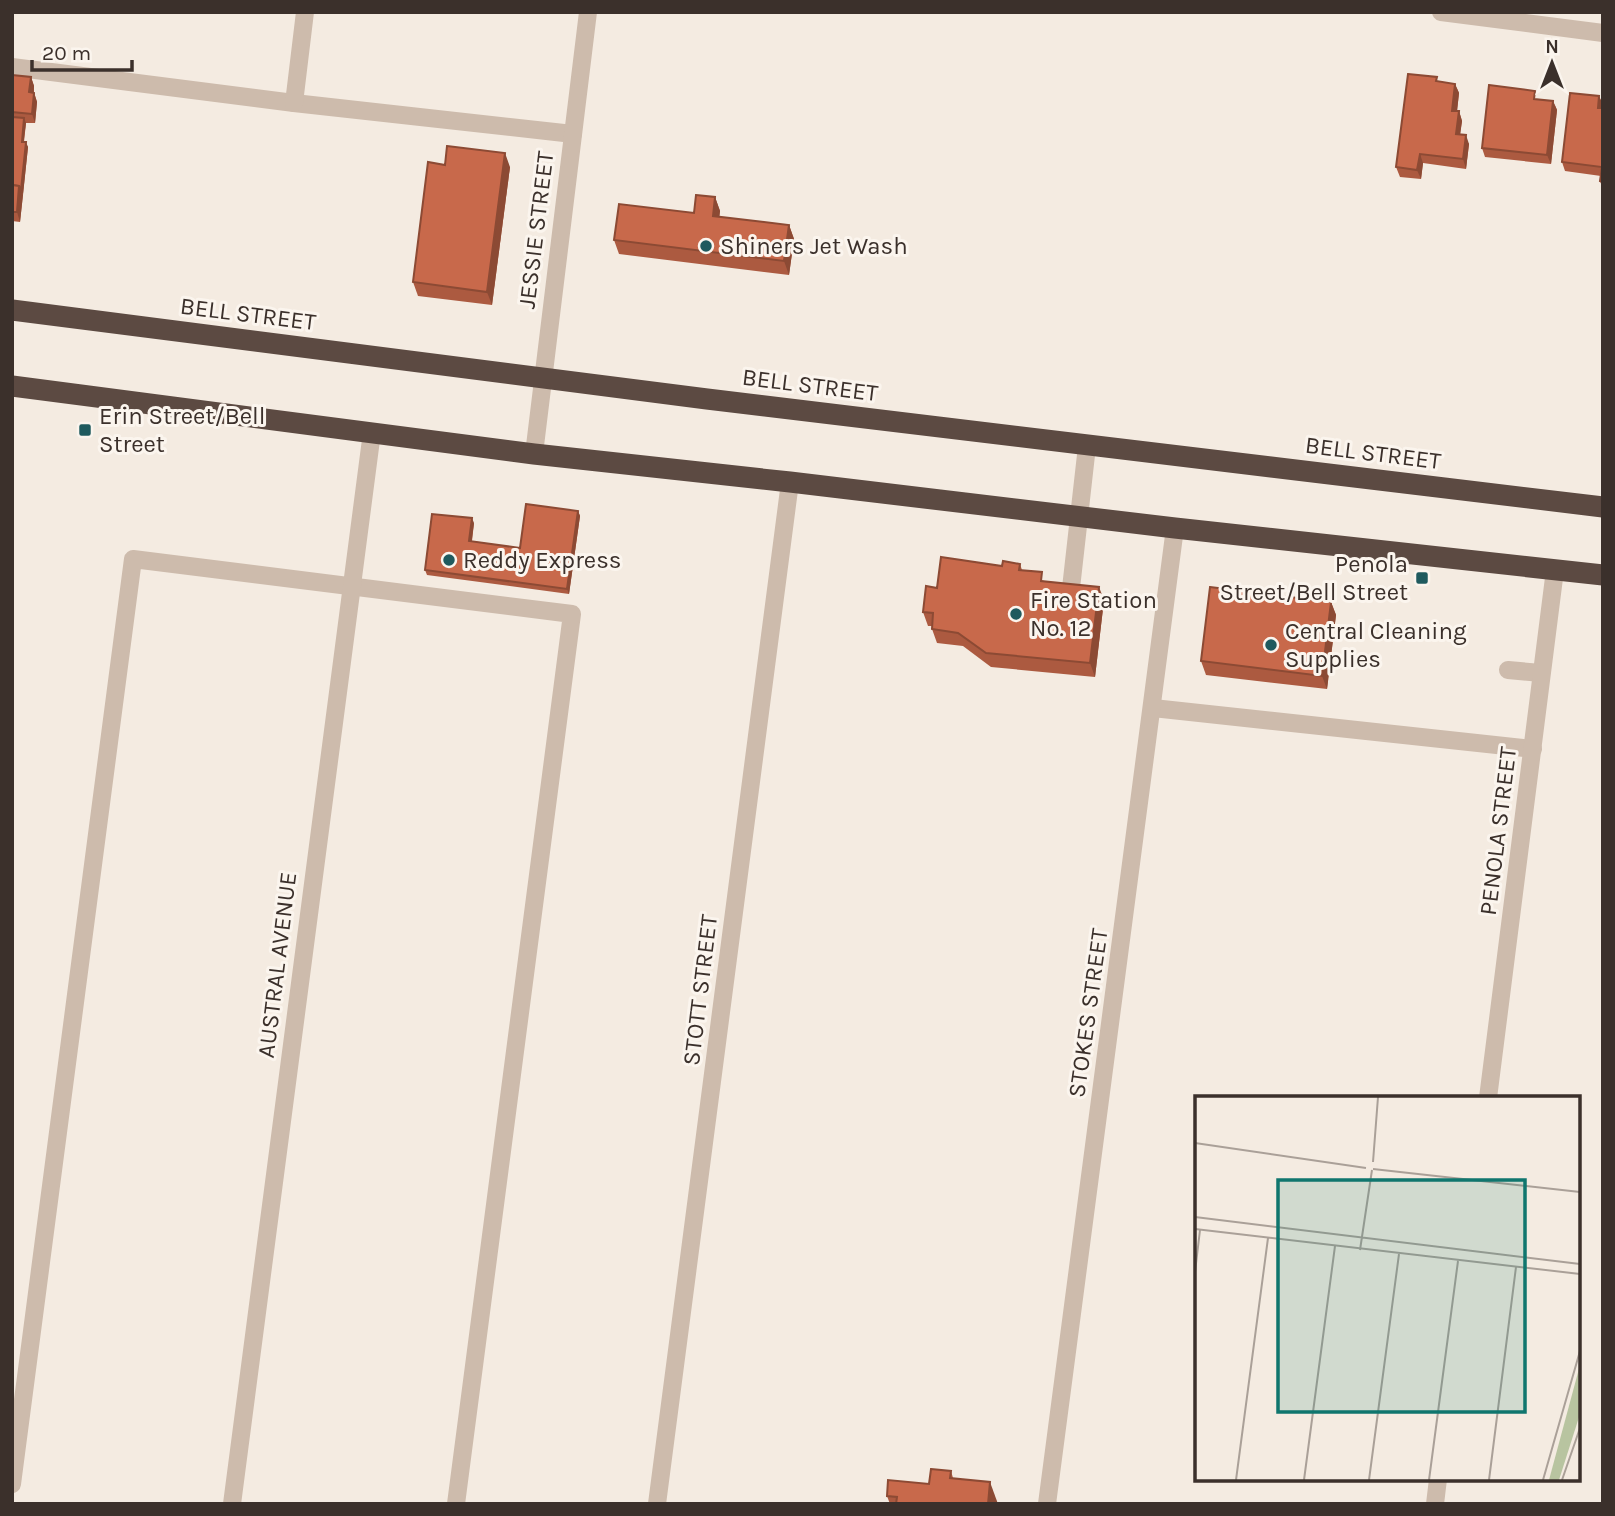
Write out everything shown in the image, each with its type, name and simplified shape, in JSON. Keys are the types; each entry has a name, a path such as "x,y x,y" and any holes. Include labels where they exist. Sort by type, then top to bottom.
{"highway":[{"name":"BELL STREET","path":"12,310 1087,446 1603,507"},
{"path":"12,386 534,454 1603,575"}],"street":[{"path":"294,103 305,12"},
{"name":"JESSIE STREET","path":"534,454 588,12"},
{"path":"1441,12 1603,33"},
{"path":"12,67 294,103 573,134"},
{"name":"AUSTRAL AVENUE","path":"232,1504 372,432"},
{"path":"1069,597 1087,446"},
{"name":"STOTT STREET","path":"657,1504 790,482"},
{"name":"STOKES STREET","path":"1047,1504 1175,528"},
{"path":"12,1484 133,559 572,614 456,1504"},
{"name":"PENOLA STREET","path":"1488,1096 1555,570"},
{"path":"1508,670 1541,673"},
{"path":"1153,708 1533,749"},
{"path":"1435,1504 1438,1481"}],"building":[{"path":"1408,74 1437,77 1436,81 1455,84 1452,111 1459,111 1456,134 1466,135 1463,159 1420,154 1417,170 1396,167"},
{"path":"12,75 31,77 29,92 34,93 32,114 12,112"},
{"path":"1489,85 1535,91 1534,99 1553,101 1547,155 1482,148"},
{"path":"1570,93 1599,96 1598,108 1603,108 1603,182 1600,181 1602,167 1562,162"},
{"path":"12,117 24,118 22,142 26,142 21,190 19,186 12,185"},
{"path":"447,146 505,153 487,292 413,282 428,162 445,165"},
{"path":"12,185 19,186 17,212 12,212"},
{"name":"Shiners Jet Wash","path":"696,195 715,197 713,216 789,225 784,261 614,240 619,204 694,213"},
{"path":"526,504 578,511 567,589 425,570 432,514 472,518 469,541 520,548"},
{"name":"Fire Station No. 12","path":"941,557 1002,566 1003,561 1020,564 1019,570 1042,572 1041,581 1099,587 1090,663 986,653 958,633 932,629 933,613 923,612 926,586 937,588"},
{"name":"Central Cleaning Supplies","path":"1210,587 1331,602 1322,676 1201,661"},
{"path":"931,1469 951,1471 950,1478 990,1482 988,1504 896,1504 897,1497 887,1496 888,1480 929,1484"}],"place":[{"name":"Shiners Jet Wash","path":"706,246"},
{"name":"Erin Street/Bell Street","path":"85,430"},
{"name":"Reddy Express","path":"449,560"},
{"name":"Penola Street/Bell Street","path":"1422,578"},
{"name":"Fire Station No. 12","path":"1016,614"},
{"name":"Central Cleaning Supplies","path":"1271,645"}]}
